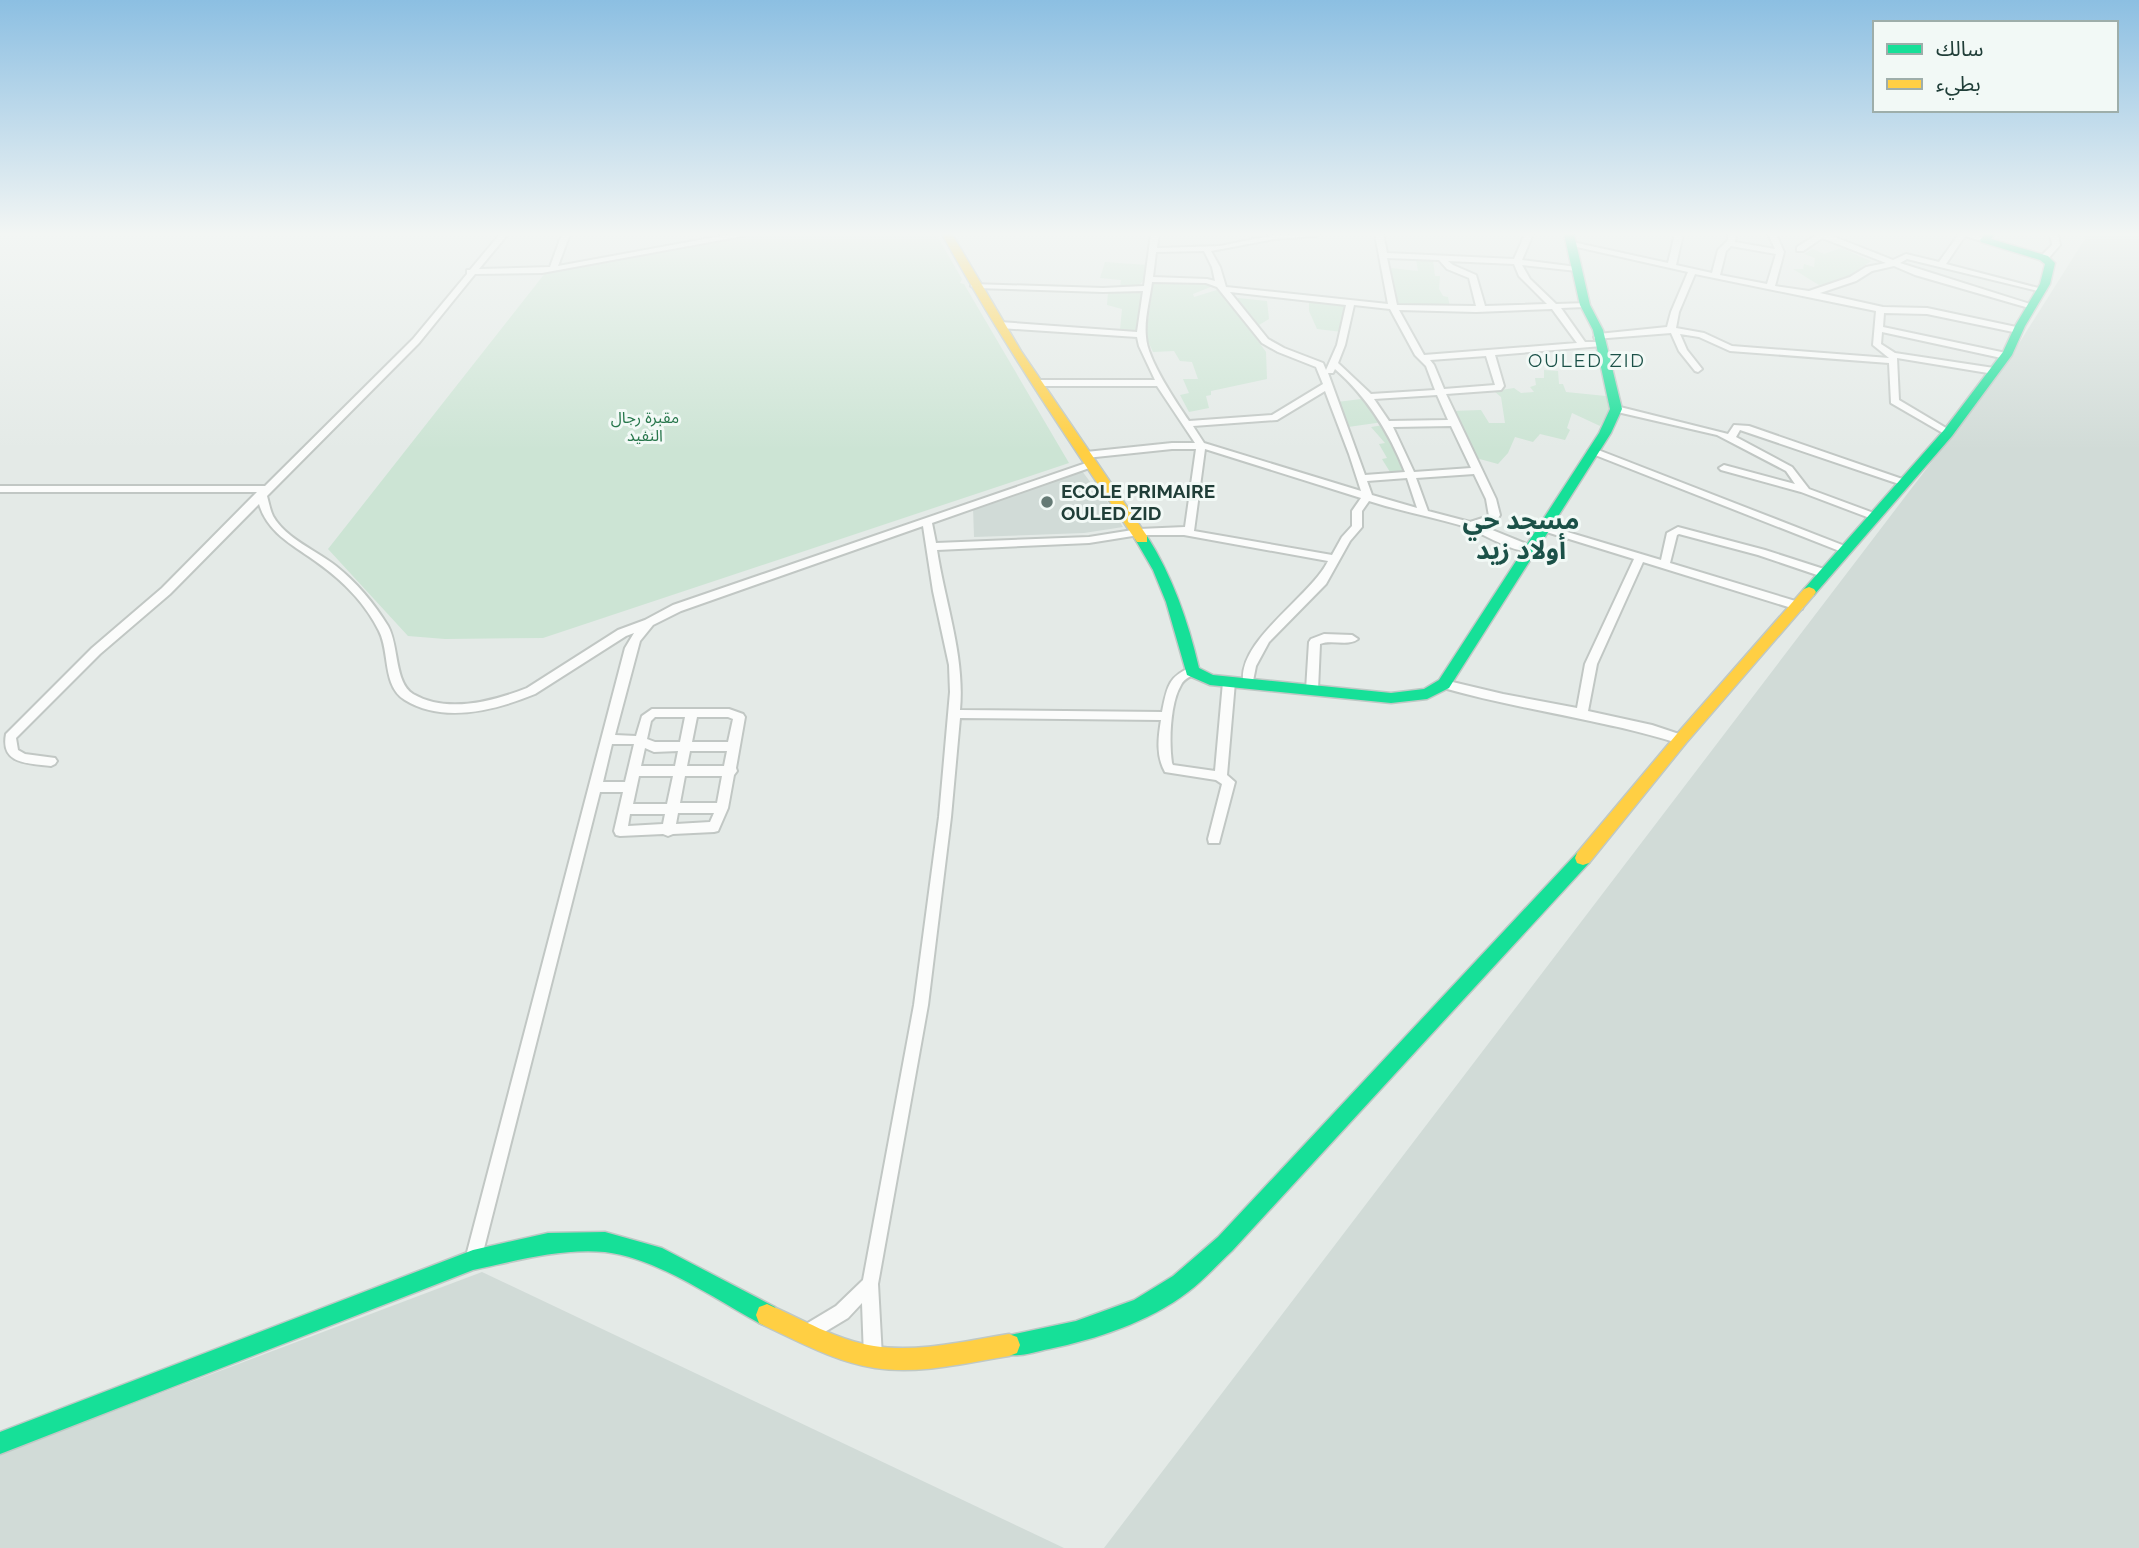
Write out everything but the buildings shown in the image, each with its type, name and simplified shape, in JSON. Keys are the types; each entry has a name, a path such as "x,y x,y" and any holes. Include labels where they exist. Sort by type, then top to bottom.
{"street":[{"path":"51,761 23,758 12,752 10,737 96,651 166,591 428,328 444,306"},
{"path":"988,306 1139,532 1175,604 1192,671 1201,677 1229,682 1398,698 1427,694 1444,684 1593,452 1616,409 1593,342 1554,306"},
{"path":"1146,306 1141,335 1146,355 1201,445 1191,527 1184,532"},
{"path":"1237,306 1265,341 1281,350 1316,362 1323,368 1367,496 1356,515 1357,527 1344,539 1321,583 1289,612 1252,658 1248,683"},
{"path":"1186,424 1274,418 1327,381 1341,345 1350,306"},
{"path":"1387,306 1545,306"},
{"path":"1586,306 1598,330 1593,342"},
{"path":"1677,306 1673,330 1683,351 1699,369"},
{"path":"1864,306 1880,310 1927,311 2018,330"},
{"path":"0,1443 473,1260 548,1243 605,1242 654,1255 748,1306 807,1333 873,1357 931,1358 1066,1336 1134,1311 1179,1285 1224,1244 1571,873 1681,739 1948,433 2006,356 2032,306"},
{"path":"1393,307 1422,358 1430,365 1495,515 1487,521 1469,525"},
{"path":"1880,310 1878,348 1894,358"},
{"path":"1000,325 1141,335"},
{"path":"1878,329 2006,356"},
{"path":"1422,358 1490,354 1673,330 1701,335 1730,348 1894,358 1994,371"},
{"path":"1371,397 1500,387 1490,354"},
{"path":"1894,358 1894,401 1948,433"},
{"path":"1334,364 1371,397 1412,475 1424,513"},
{"path":"1037,383 1161,383"},
{"path":"1616,409 1688,424 1730,439 1789,469 1803,489"},
{"path":"1386,424 1454,423"},
{"path":"1730,439 1737,427 1746,428 1905,483"},
{"path":"264,492 272,522 341,576 383,626 391,642 397,683 403,694 425,703 456,708 516,698 622,633 646,624 677,607 928,522 1089,459 1201,445 1469,525 1530,549"},
{"path":"1593,452 1846,550"},
{"path":"1724,468 1803,489 1875,517"},
{"path":"1363,478 1477,471"},
{"path":"0,489 264,492"},
{"path":"873,1357 870,1284 921,1005 945,817 954,714 955,665 928,522"},
{"path":"1544,528 1798,606"},
{"path":"1665,564 1672,533 1678,530 1761,552 1826,574"},
{"path":"931,547 1090,540 1139,532 1184,532 1334,559"},
{"path":"1582,713 1591,664 1640,558"},
{"path":"473,1260 631,648 646,624"},
{"path":"1312,690 1315,642 1324,638 1352,639"},
{"path":"1192,671 1177,682 1168,716 1164,751 1166,766 1178,771 1222,777 1228,782 1229,788 1214,839"},
{"path":"1222,777 1229,682"},
{"path":"1444,684 1495,698 1649,728 1681,739"},
{"path":"668,831 692,713"},
{"path":"729,713 739,717 731,771 722,808 714,827 622,832 620,828 640,742 650,714 729,713"},
{"path":"954,714 1168,716"},
{"path":"608,739 640,742 654,747 735,746"},
{"path":"634,771 731,771"},
{"path":"596,787 630,787"},
{"path":"625,809 722,808"},
{"path":"807,1333 842,1312 870,1284"}],"shaded area":[{"path":"2042,306 2139,306 2139,1548 1104,1548 2004,367"},
{"name":"ECOLE PRIMAIRE OULED ZID","path":"1082,471 1094,487 1094,494 1105,498 1123,527 1084,533 974,537 973,507"},
{"path":"482,1272 1064,1548 0,1548 0,1454"}],"green space":[{"name":"مقبرة رجال النفيد","path":"519,306 977,306 1069,463 543,638 445,639 408,636 328,549"},
{"path":"1112,306 1141,306 1139,331 1120,330 1122,309"},
{"path":"1150,306 1233,306 1266,352 1267,379 1211,391 1211,395 1206,396 1209,408 1189,412 1180,395 1189,393 1183,379 1198,379 1192,362 1180,361 1174,351 1153,352 1146,337"},
{"path":"1240,306 1268,306 1269,319 1259,325 1261,328"},
{"path":"1309,306 1345,306 1342,332 1317,329"},
{"path":"1544,370 1558,371 1559,384 1563,384 1566,392 1606,396 1609,410 1600,426 1572,413 1567,428 1570,430 1565,440 1540,434 1533,442 1515,437 1508,453 1498,464 1476,458 1451,411 1481,410 1489,423 1505,423 1501,397 1494,391 1514,388 1521,393 1534,392 1530,387 1536,385 1535,378 1544,378"},
{"path":"1369,398 1383,422 1348,427 1337,402"},
{"path":"1384,425 1406,470 1390,472 1382,459 1387,458 1379,444 1385,443 1371,427"}],"traffic: fast":[{"path":"1142,539 1173,602 1192,671 1210,680 1391,698 1427,694 1444,684 1605,433 1616,409 1598,330 1586,306"},
{"path":"1809,592 1948,433 2008,353 2032,306"},
{"path":"1009,1345 1099,1325 1142,1308 1181,1284 1225,1244 1583,858"},
{"path":"0,1443 473,1260 548,1243 605,1242 655,1255 767,1315"}],"traffic: slow":[{"path":"989,306 1065,426 1142,539"},
{"path":"1583,858 1681,739 1809,592"},
{"path":"767,1315 834,1345 874,1357 924,1358 1009,1345"}],"place":[{"name":"ECOLE PRIMAIRE OULED ZID","path":"1047,502"}],"district":[{"name":"OULED ZID","path":"1587,360"},
{"name":"مسجد حي أولاد زيد","path":"1521,535"}]}
